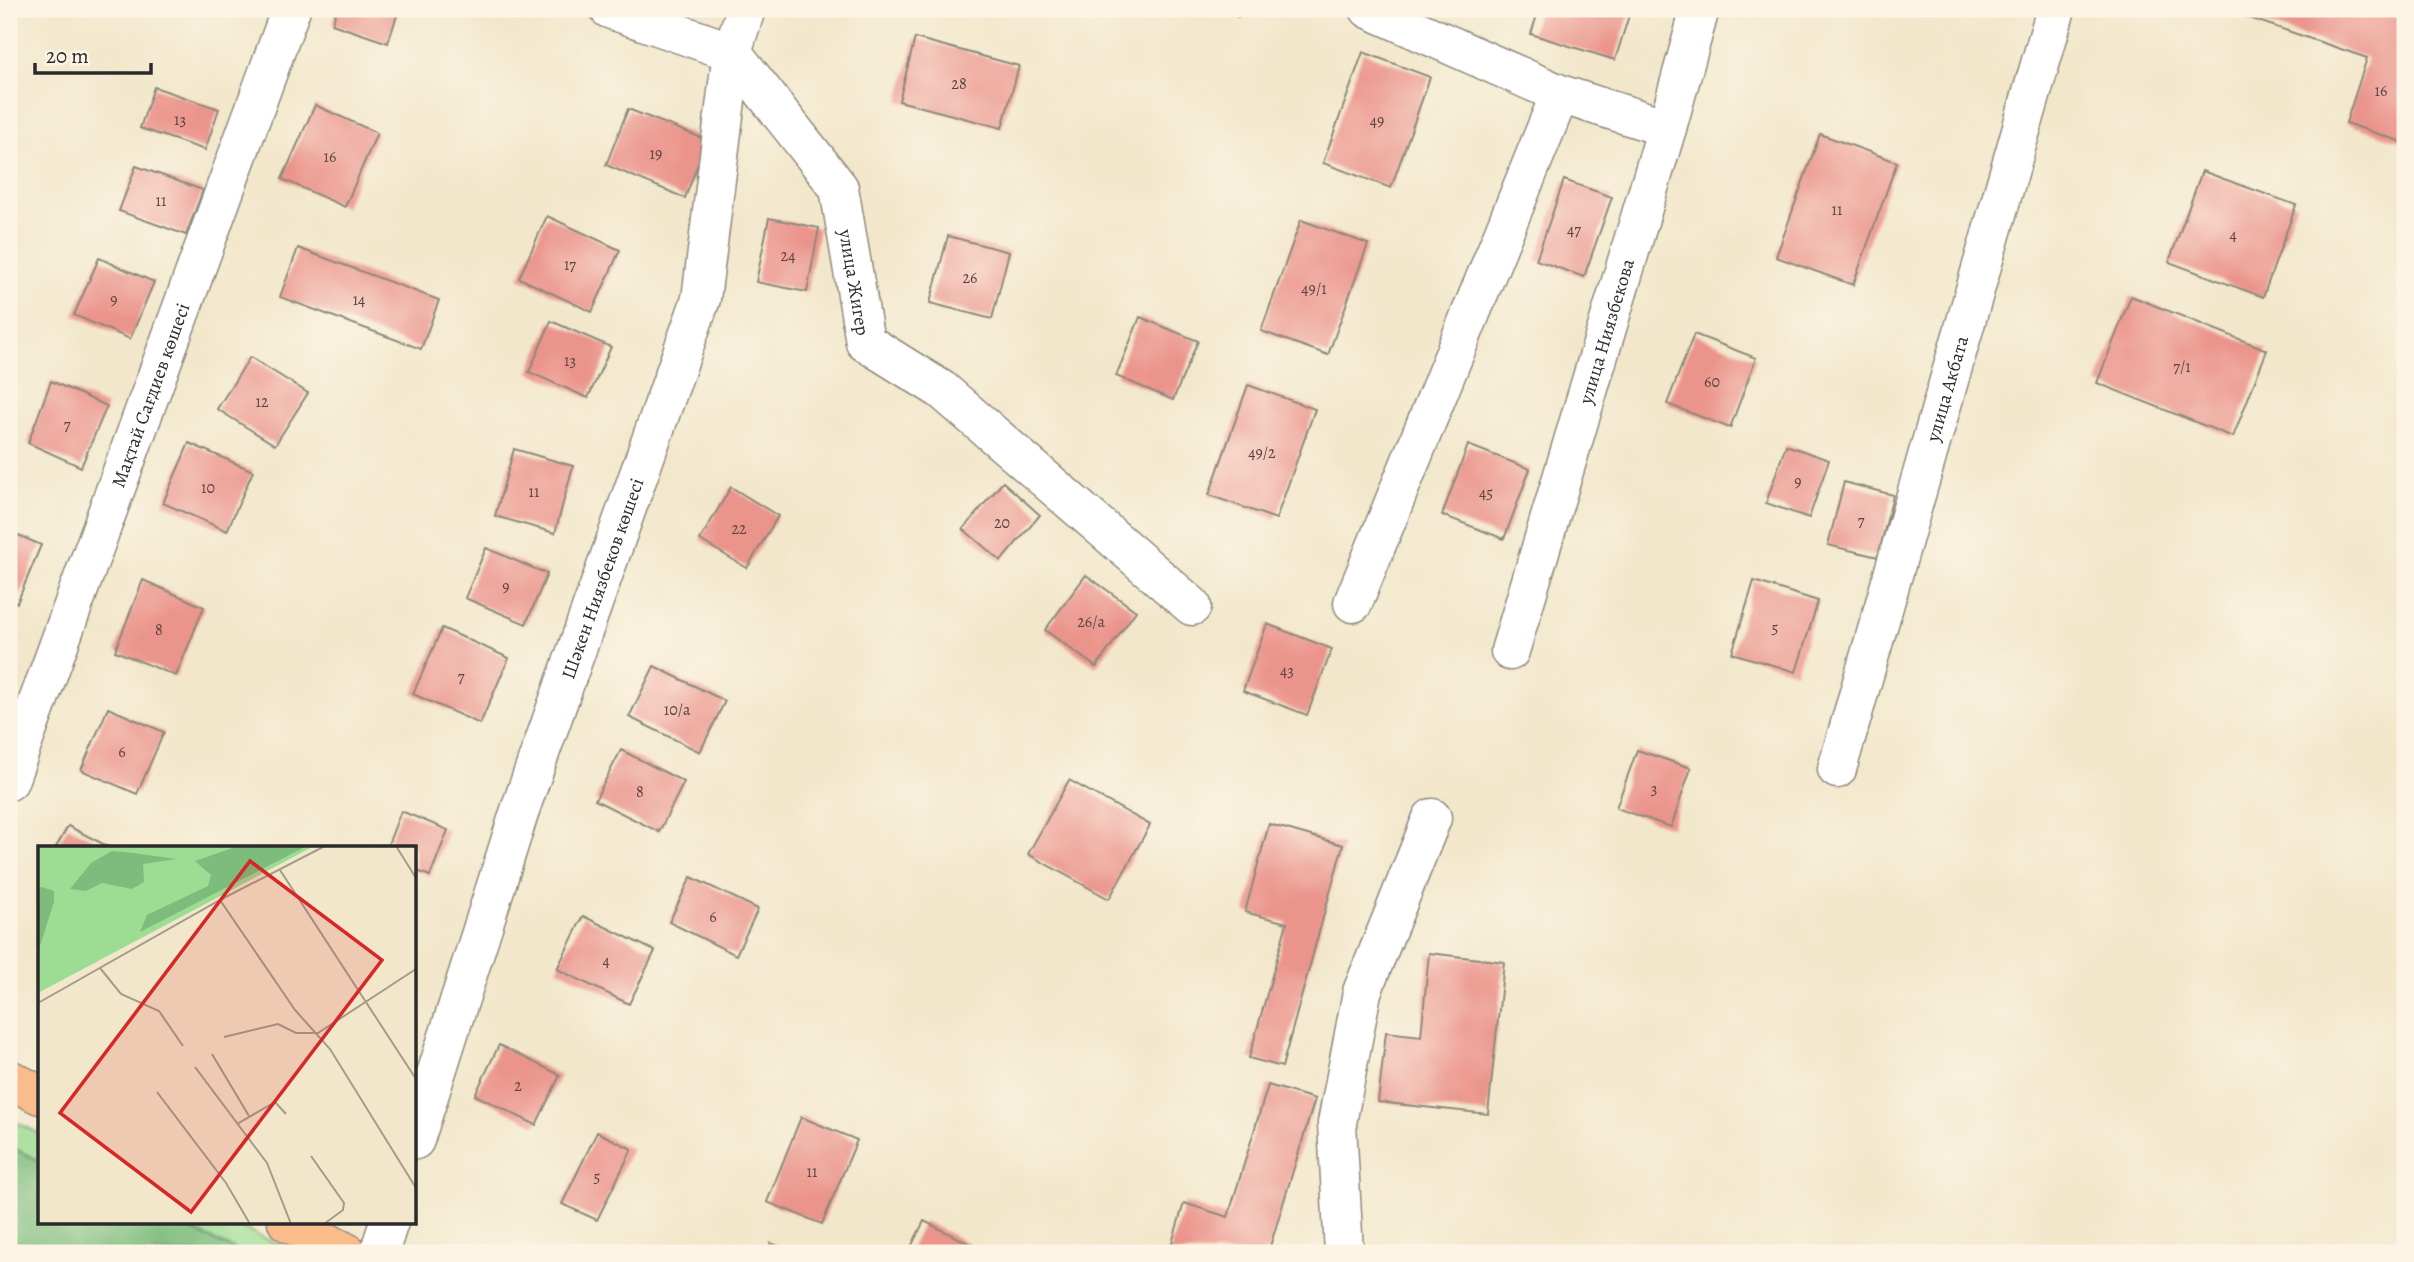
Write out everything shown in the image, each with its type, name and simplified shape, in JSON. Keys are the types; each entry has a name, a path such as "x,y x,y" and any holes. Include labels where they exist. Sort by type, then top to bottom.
{"main road":[{"path":"9,1079 38,1094"},
{"path":"291,1224 348,1253"}],"street":[{"name":"Мақтай Сағдиев көшесі","path":"9,781 291,9"},
{"path":"609,9 732,52"},
{"name":"Шәкен Ниязбеков көшесі","path":"416,1137 522,804 701,299 732,52 746,9"},
{"path":"1368,9 1560,94 1667,128"},
{"name":"улица Ниязбекова","path":"1510,651 1667,128 1700,9"},
{"name":"улица Акбата","path":"1837,769 2056,9"},
{"name":"улица Жигер","path":"732,52 839,188 865,342 942,390 1192,606"},
{"path":"1353,603 1560,94"},
{"path":"1343,1253 1337,1123 1362,992 1432,818"},
{"path":"379,1253 388,1224"}],"green space":[{"path":"9,1119 38,1133 38,1224 233,1224 297,1253 9,1253"},
{"path":"9,1146 38,1160 38,1224 177,1224 242,1253 9,1253"}],"building":[{"path":"337,9 399,9 388,43 332,24"},
{"path":"1221,9 1242,9 1238,17"},
{"path":"1539,9 1631,9 1615,60 1531,34"},
{"path":"2233,9 2405,9 2405,143 2346,123 2367,58 2232,12"},
{"path":"915,38 1019,66 1002,128 899,101"},
{"path":"1363,52 1430,77 1391,188 1323,163"},
{"path":"154,87 219,109 205,150 140,128"},
{"path":"315,105 377,133 345,207 282,179"},
{"path":"628,109 707,140 685,198 606,165"},
{"path":"1820,134 1897,162 1853,285 1776,257"},
{"path":"136,166 203,190 186,235 119,211"},
{"path":"2202,171 2296,205 2263,297 2169,262"},
{"path":"1564,180 1612,197 1584,277 1536,260"},
{"path":"547,216 620,250 592,312 519,278"},
{"path":"769,218 819,228 807,292 756,282"},
{"path":"1301,220 1368,244 1328,355 1261,331"},
{"path":"948,236 1009,252 992,319 930,303"},
{"path":"298,248 439,300 421,349 280,297"},
{"path":"99,258 154,282 130,339 74,315"},
{"path":"2131,296 2267,350 2233,437 2097,383"},
{"path":"1140,317 1198,341 1173,400 1116,376"},
{"path":"551,321 611,347 588,398 529,372"},
{"path":"1694,334 1756,358 1730,428 1667,404"},
{"path":"250,357 308,393 275,445 217,409"},
{"path":"51,381 107,406 81,467 28,443"},
{"path":"1248,385 1315,409 1276,519 1209,495"},
{"path":"189,443 253,471 227,531 163,503"},
{"path":"1468,445 1530,469 1504,539 1442,515"},
{"path":"1786,445 1829,460 1809,518 1766,503"},
{"path":"514,449 573,466 555,533 495,516"},
{"path":"1003,482 1040,515 1001,561 963,529"},
{"path":"1844,482 1893,495 1878,557 1828,545"},
{"path":"731,487 778,516 747,568 700,540"},
{"path":"9,531 41,545 17,603 9,600"},
{"path":"486,548 547,574 526,624 465,598"},
{"path":"1086,575 1136,611 1096,667 1045,630"},
{"path":"143,580 204,607 176,676 115,651"},
{"path":"1754,581 1818,601 1796,672 1732,653"},
{"path":"1267,624 1332,649 1307,715 1243,691"},
{"path":"442,628 509,658 480,724 413,694"},
{"path":"654,666 725,701 700,752 629,717"},
{"path":"108,708 164,732 137,794 81,770"},
{"path":"621,750 684,782 659,832 595,800"},
{"path":"1637,750 1691,768 1671,827 1616,808"},
{"path":"1069,780 1150,825 1109,899 1028,854"},
{"path":"401,811 448,830 430,876 416,870 416,846 387,846"},
{"path":"1269,824 1343,845 1282,1067 1249,1058 1287,923 1245,912"},
{"path":"68,826 107,846 57,846"},
{"path":"691,877 758,909 736,955 669,922"},
{"path":"583,916 655,951 629,1004 557,969"},
{"path":"1429,953 1504,962 1488,1114 1378,1102 1386,1032 1421,1036"},
{"path":"499,1045 560,1075 536,1125 475,1095"},
{"path":"1268,1085 1315,1099 1268,1253 1169,1253 1184,1203 1228,1217"},
{"path":"801,1117 857,1140 822,1224 767,1202"},
{"path":"597,1132 632,1149 597,1220 562,1204"},
{"path":"924,1221 976,1247 973,1253 908,1253"},
{"path":"771,1243 792,1253 766,1253"}]}
